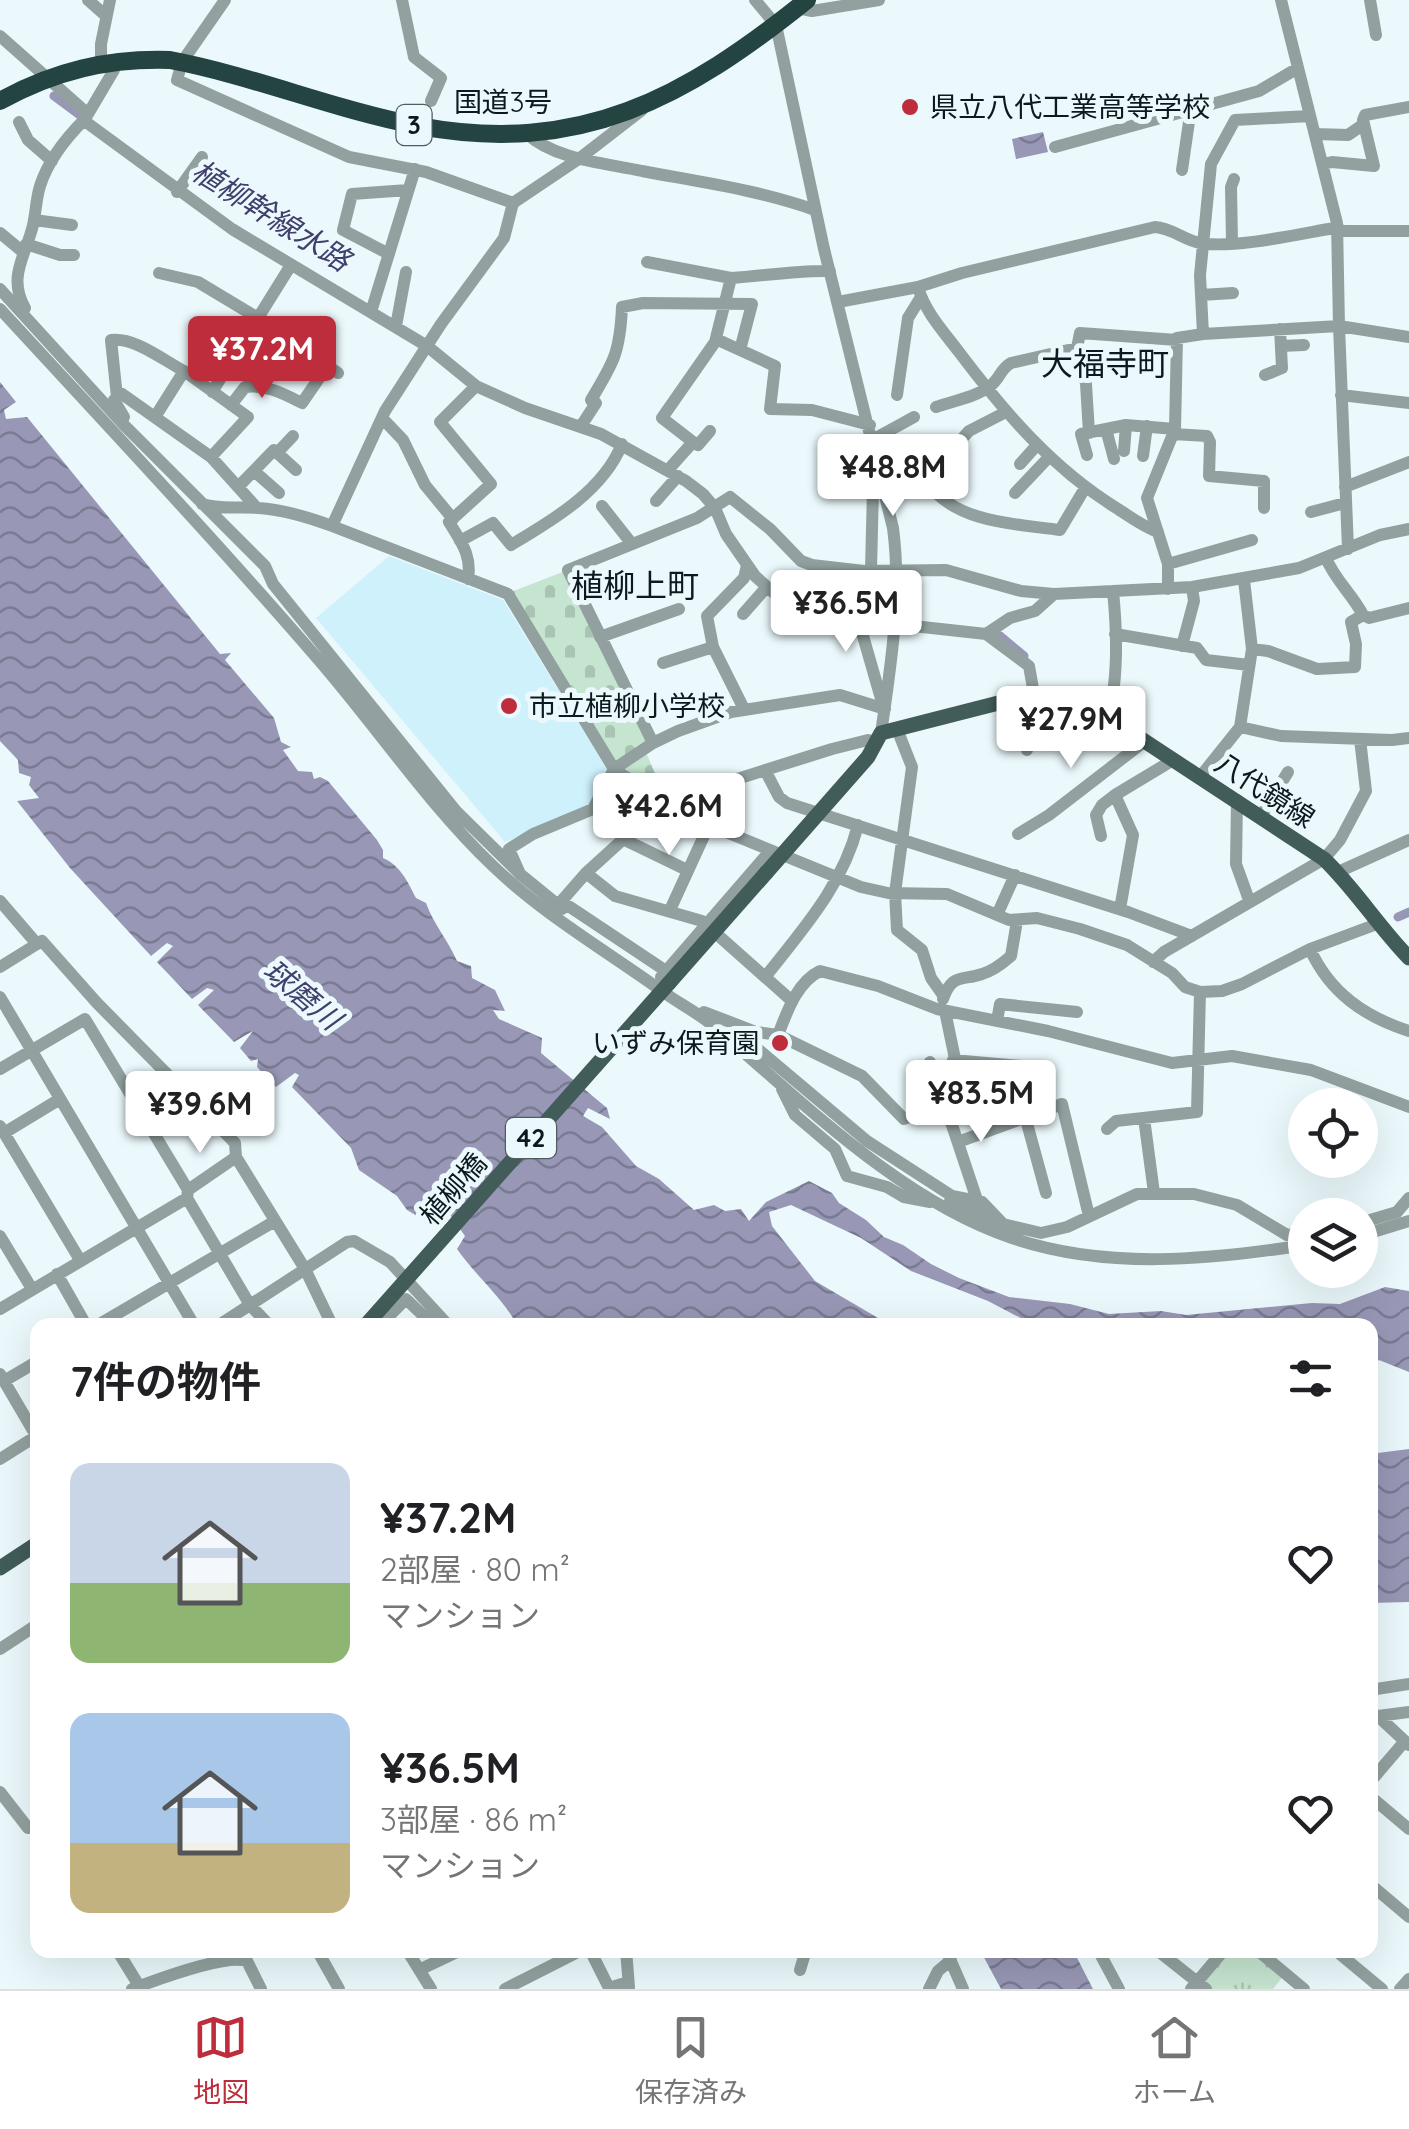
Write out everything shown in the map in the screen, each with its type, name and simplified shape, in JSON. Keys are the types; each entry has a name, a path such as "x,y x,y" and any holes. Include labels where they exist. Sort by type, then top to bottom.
{"highway":[{"name":"国道3号","path":"0,101 47,78 107,62 144,59 182,62 417,126 486,134 560,131 602,122 688,84 802,4"}],"main road":[{"name":"八代鏡線","path":"885,735 1034,694 1079,698 1324,859 1353,886 1377,924 1409,958"},
{"name":"42","path":"661,986 766,873 777,853 820,814 885,735"},
{"name":"植柳橋","path":"407,1279 661,986"},
{"name":"42","path":"372,1318 407,1279"},
{"path":"0,1568 30,1548"}],"street":[{"path":"88,0 105,15"},
{"path":"54,367 57,362 20,299 17,285 41,182 114,70 107,62 105,15 110,0"},
{"path":"402,0 414,57 441,78 432,101"},
{"path":"696,1012 778,1035 862,1076 904,1119 963,1097 952,1060 944,1005 922,950 897,930 895,893 912,767 885,735 884,709 895,626 893,528 815,210 776,25 755,0"},
{"path":"802,4 812,12 879,0"},
{"path":"1280,0 1338,231 1348,549"},
{"path":"1370,0 1376,35"},
{"path":"229,2 182,62 177,80 349,157 414,169 513,203"},
{"path":"0,36 86,117 177,192 427,346 476,386 622,444 703,494 747,565 766,589 794,611 828,629 895,626 986,634 1029,666 1034,694"},
{"path":"0,51 20,51"},
{"path":"1055,147 1259,90 1298,68"},
{"path":"332,526 382,418 427,346 504,238 513,203 580,158 647,105"},
{"path":"1324,164 1374,166 1365,116 1409,107"},
{"path":"1182,170 1191,108"},
{"path":"1203,334 1201,295 1211,164 1235,120 1310,116"},
{"path":"19,122 28,140 52,161"},
{"path":"1315,134 1348,135 1364,124"},
{"path":"526,133 540,144 580,158 773,196 815,210"},
{"path":"177,192 202,157"},
{"path":"371,312 414,169"},
{"path":"1232,242 1230,187 1234,179"},
{"path":"389,254 343,230 352,194 408,190"},
{"path":"34,220 72,225"},
{"path":"838,302 919,292 962,273 1155,227 1204,244 1334,228 1409,231"},
{"path":"0,234 24,248 74,255"},
{"path":"646,262 731,278 830,271"},
{"path":"212,392 291,265"},
{"path":"396,326 406,272"},
{"path":"159,273 198,282 338,373"},
{"path":"710,430 698,446 662,418 716,339 731,278"},
{"path":"0,290 264,566 273,584 456,811 520,874 558,904 586,937"},
{"path":"919,292 1006,412 1037,445 1085,488 1158,532"},
{"path":"897,395 908,318 919,292"},
{"path":"1201,295 1233,293"},
{"path":"581,426 596,403 591,400 621,344 622,307 644,303 752,304 740,350"},
{"path":"0,309 162,479 494,868 548,912 696,1012 849,1140 918,1190 1014,1239 1080,1253 1168,1260 1288,1247"},
{"path":"1168,589 1168,564 1147,498 1174,432 1180,335 1339,326 1409,338"},
{"path":"1265,375 1282,368 1280,329"},
{"path":"1088,432 1086,384 1077,348 1080,333 1177,340"},
{"path":"118,397 111,340 120,339 184,372 248,417 211,457"},
{"path":"716,339 775,366 770,408 812,410 872,432 914,416"},
{"path":"1281,346 1304,345"},
{"path":"936,407 988,388 1011,362 1077,348"},
{"path":"230,404 245,387 254,386 276,390 302,403 324,371 319,367 322,362"},
{"path":"154,417 184,372"},
{"path":"468,579 470,564 449,522 491,484 440,422 476,386"},
{"path":"256,507 211,457 122,394 114,400 162,479 204,504 300,514 508,594 614,768 664,802 777,853 861,887 895,893 947,894 1017,921 1036,918 1080,929 1127,945 1172,973 1185,988 1200,992 1222,991 1242,984 1310,949 1377,924"},
{"path":"1341,395 1409,402"},
{"path":"950,450 969,431 1006,412"},
{"path":"382,418 403,440 425,484 453,518"},
{"path":"1106,429 1119,455 1126,426"},
{"path":"1143,456 1147,426"},
{"path":"1086,455 1081,434 1106,429 1147,426 1206,436 1210,442 1209,476 1264,481 1264,508"},
{"path":"277,452 293,436"},
{"path":"656,501 692,442"},
{"path":"460,541 493,523 511,545 583,496 606,474 622,444"},
{"path":"1020,464 1037,445"},
{"path":"239,486 274,450 296,470"},
{"path":"880,463 917,456 926,482 944,502 1008,524 1060,530 1085,488"},
{"path":"1024,490 1048,456"},
{"path":"1345,487 1409,462"},
{"path":"828,629 868,570 872,488 880,463"},
{"path":"254,471 279,493"},
{"path":"652,742 568,570 697,518 730,496 770,528 801,560 812,565 962,572 1021,591 1054,594 1192,588 1244,580 1299,568 1380,535 1408,534"},
{"path":"1312,512 1346,503"},
{"path":"602,506 632,544"},
{"path":"221,525 248,578"},
{"path":"1168,564 1252,540"},
{"path":"1326,558 1337,582 1354,598 1364,615 1369,618 1409,608"},
{"path":"744,710 714,647 707,616 744,578 747,565"},
{"path":"1200,777 1240,727 1252,649 1244,580"},
{"path":"1182,646 1194,600 1192,588"},
{"path":"743,614 766,589"},
{"path":"853,589 884,709"},
{"path":"1108,717 1116,634 1113,592"},
{"path":"986,634 1010,618 1035,610 1054,594"},
{"path":"600,638 679,609"},
{"path":"1252,649 1317,669 1354,667 1356,644 1351,622 1364,615"},
{"path":"1116,634 1198,648 1206,660 1250,665"},
{"path":"663,663 714,647"},
{"path":"520,874 508,850 533,834 592,809 614,768 652,742 744,710 840,695 884,709"},
{"path":"1012,700 1027,750"},
{"path":"1240,727 1281,736 1409,738"},
{"path":"558,904 664,802 885,735"},
{"path":"1153,962 1249,900 1324,859 1340,840 1366,791 1360,740"},
{"path":"1018,834 1145,741"},
{"path":"1101,836 1096,814 1102,804 1174,760"},
{"path":"765,770 782,800 1192,936"},
{"path":"1260,816 1288,772"},
{"path":"1115,795 1133,835 1120,909"},
{"path":"1237,800 1236,864 1249,900"},
{"path":"670,910 709,824"},
{"path":"766,976 839,878 858,825"},
{"path":"625,840 687,870"},
{"path":"1338,872 1409,840"},
{"path":"661,986 706,925 777,853"},
{"path":"586,874 616,896 670,910 706,925 792,1001"},
{"path":"998,915 1016,875"},
{"path":"0,901 37,944"},
{"path":"558,904 570,907 661,986"},
{"path":"944,1005 960,977 986,974 1012,956 1017,921"},
{"path":"0,966 42,941 234,1143 236,1157 305,1269 329,1318"},
{"path":"1310,949 1320,970 1359,1011 1409,1031"},
{"path":"778,1035 792,1001 814,972 820,970 996,1021 1172,1063 1232,1056 1311,1070 1409,1107"},
{"path":"1107,1129 1116,1121 1197,1112 1200,992"},
{"path":"0,997 190,1318"},
{"path":"0,1069 85,1019 97,1003"},
{"path":"996,1021 1000,1004 1077,1012"},
{"path":"85,1019 250,1305 262,1318"},
{"path":"726,1022 866,1141 952,1196"},
{"path":"952,1060 1033,1067 1032,1114 1046,1193"},
{"path":"930,1062 977,1200 1002,1224"},
{"path":"778,1080 795,1115 835,1149 847,1176 926,1203 952,1196 977,1200"},
{"path":"60,1099 2,1129 80,1260"},
{"path":"958,1142 1062,1104 1089,1216"},
{"path":"1144,1118 1154,1193"},
{"path":"0,1308 136,1227 236,1157"},
{"path":"935,1198 1002,1224 1040,1233 1067,1227 1137,1194 1194,1194 1265,1219 1288,1235"},
{"path":"1378,1228 1403,1216 1409,1198"},
{"path":"1378,1220 1403,1216"},
{"path":"110,1318 274,1220"},
{"path":"0,1236 32,1289"},
{"path":"230,1318 354,1241 390,1262 442,1318"},
{"path":"57,1274 82,1318"},
{"path":"387,1318 406,1300 425,1318"},
{"path":"30,1365 2,1378 30,1425"},
{"path":"0,1459 30,1441"},
{"path":"0,1649 30,1629"},
{"path":"1378,1689 1409,1684"},
{"path":"1378,1716 1409,1712"},
{"path":"1378,1720 1407,1743 1378,1774"},
{"path":"0,1792 30,1823"},
{"path":"1378,1803 1409,1828"},
{"path":"1378,1891 1409,1918"},
{"path":"121,1958 137,1988 213,1962 238,1958 247,1961 261,1989"},
{"path":"207,1958 213,1962"},
{"path":"324,1958 338,1989"},
{"path":"412,1958 430,1989"},
{"path":"419,1970 444,1958"},
{"path":"506,1989 566,1958"},
{"path":"594,1958 609,1988 628,1985 626,1958"},
{"path":"800,1970 804,1958"},
{"path":"929,1989 947,1958"},
{"path":"952,1958 966,1989"},
{"path":"1092,1958 1109,1989"},
{"path":"1102,1958 1119,1989"},
{"path":"1167,1958 1198,1987 1218,1958"},
{"path":"1265,1958 1295,1986"},
{"path":"1345,1958 1382,1989"},
{"path":"1400,1989 1409,1979"}],"shaded area":[{"path":"389,556 503,600 609,772 590,805 505,842 316,618"}],"green space":[{"path":"565,571 650,741 646,752 656,776 649,786 616,762 511,592"},
{"path":"1221,1958 1266,1958 1285,1974 1273,1989 1206,1989 1201,1985"}],"water":[{"path":"1043,132 1048,152 1016,159 1012,139"},
{"name":"球磨川","path":"0,382 16,402 4,410 6,419 27,417 220,654 231,653 225,660 274,718 281,742 291,747 283,750 298,771 312,772 314,779 328,781 377,840 383,858 399,870 416,898 426,903 457,961 471,966 472,978 495,990 505,1011 493,1010 499,1019 542,1038 541,1053 607,1108 610,1119 588,1108 583,1116 602,1127 636,1166 659,1179 694,1210 714,1205 725,1211 741,1209 749,1221 766,1202 809,1181 832,1193 839,1203 884,1237 959,1278 1009,1297 1070,1304 1109,1314 1161,1311 1186,1315 1340,1304 1385,1287 1409,1291 1409,1372 1378,1361 1378,1318 1021,1318 911,1271 861,1238 791,1205 769,1212 772,1226 815,1281 878,1318 512,1318 457,1249 465,1236 450,1215 436,1219 429,1227 407,1210 397,1196 359,1170 351,1148 292,1087 299,1075 295,1073 276,1087 257,1067 258,1059 251,1061 240,1048 253,1031 234,1042 198,1005 214,990 207,988 192,999 157,962 173,946 167,943 151,956 70,868 17,801 39,798 29,785 31,777 19,773 18,760 0,741"},
{"path":"1409,1449 1409,1602 1378,1603 1378,1453"},
{"path":"984,1958 1077,1958 1093,1989 1001,1989"}],"waterway":[{"name":"植柳幹線水路","path":"54,96 81,116"},
{"name":"植柳幹線水路","path":"990,632 1024,656"},
{"name":"植柳幹線水路","path":"1398,917 1409,912"}],"place":[{"name":"県立八代工業高等学校","path":"910,107"},
{"name":"市立植柳小学校","path":"509,706"},
{"name":"いずみ保育園","path":"780,1043"}],"district":[{"name":"大福寺町","path":"1105,364"},
{"name":"植柳上町","path":"635,586"}]}
